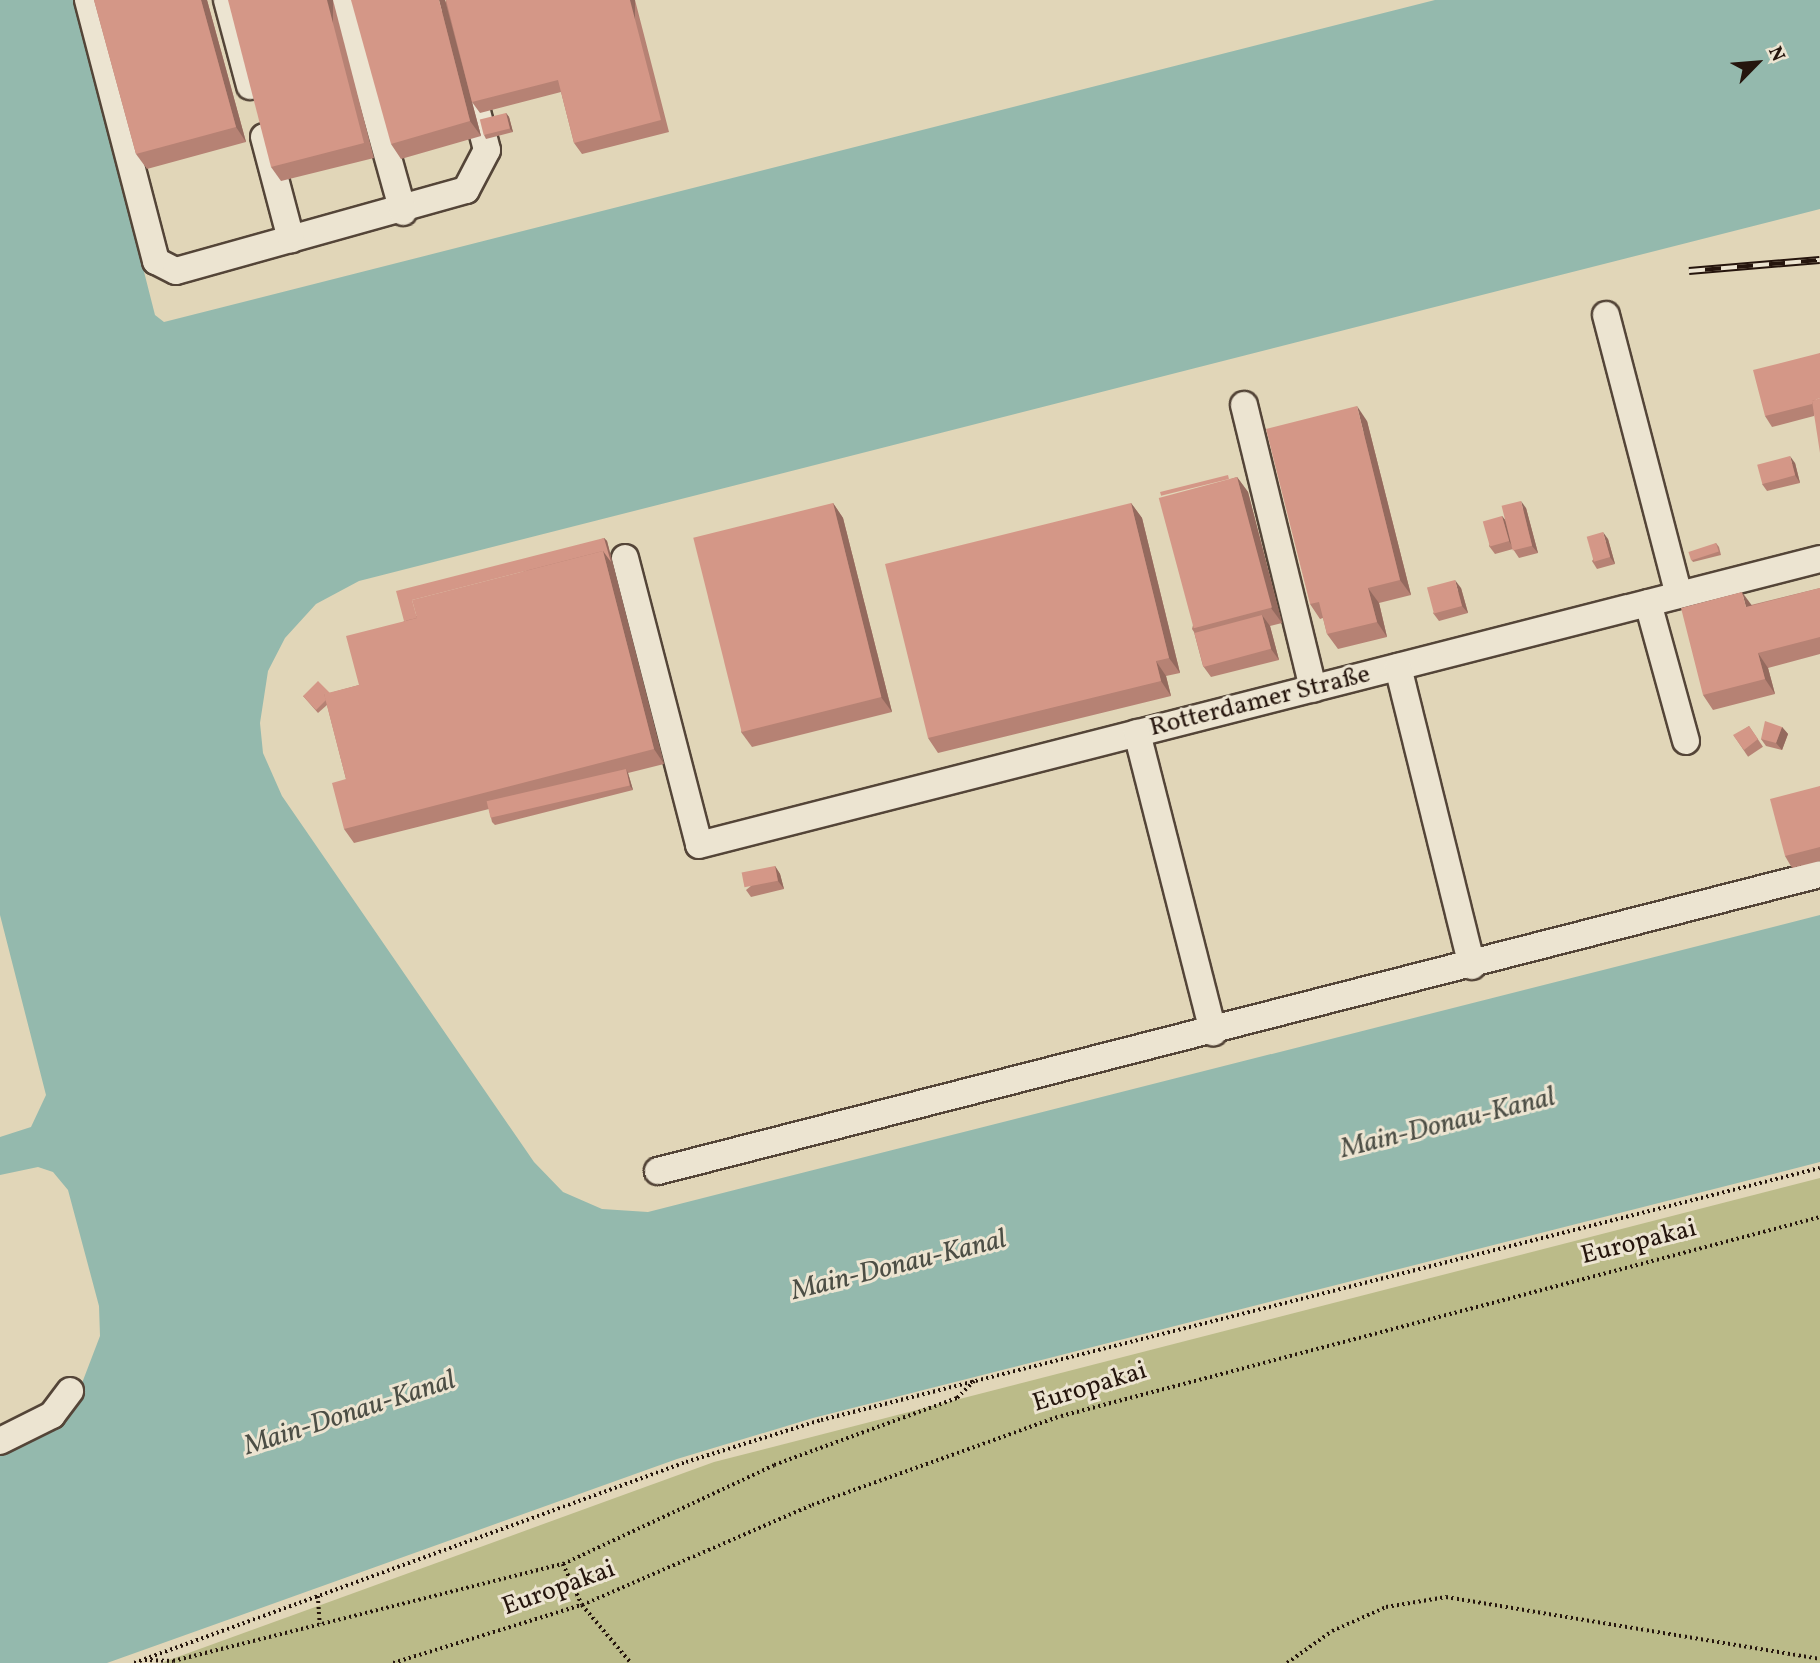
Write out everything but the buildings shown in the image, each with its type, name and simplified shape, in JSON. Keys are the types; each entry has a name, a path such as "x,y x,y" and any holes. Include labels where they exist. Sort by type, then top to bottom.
{"street":[{"path":"88,0 156,261 176,271 403,212 466,190 486,150 460,50"},
{"path":"227,0 291,239"},
{"path":"344,0 403,212"},
{"path":"1606,315 1679,596"},
{"path":"1244,405 1313,689"},
{"name":"Rotterdamer Straße","path":"625,558 699,845 1820,559"},
{"path":"1648,603 1686,741"},
{"path":"1398,667 1472,966"},
{"path":"1137,733 1213,1032"},
{"path":"658,1171 1472,966 1820,874"},
{"path":"0,1441 52,1415 70,1391"}],"path":[{"path":"134,1663 686,1462 974,1381 1820,1168"},
{"name":"Europakai","path":"393,1663 582,1605 813,1505 1060,1416 1820,1217"},
{"path":"143,1660 173,1661 563,1564 774,1465 957,1398 974,1381"},
{"path":"563,1564 582,1605 605,1637 631,1663"},
{"path":"318,1596 320,1625"},
{"path":"1287,1663 1332,1631 1386,1606 1446,1597 1820,1659"}],"green space":[{"path":"1820,1178 1820,1663 161,1663 714,1462"}],"water":[{"name":"Main-Donau-Kanal","path":"0,0 75,0 155,315 164,322 1435,0 1820,0 1820,209 359,581 316,604 285,638 268,671 260,723 263,753 282,796 534,1162 563,1192 602,1209 648,1212 1820,915 1820,1162 813,1418 677,1459 107,1663 0,1663 0,1451 74,1404 100,1336 99,1306 68,1190 53,1172 38,1167 0,1175 0,1137 31,1127 46,1095 0,915"}],"railway":[{"path":"1689,271 1820,260"}]}
